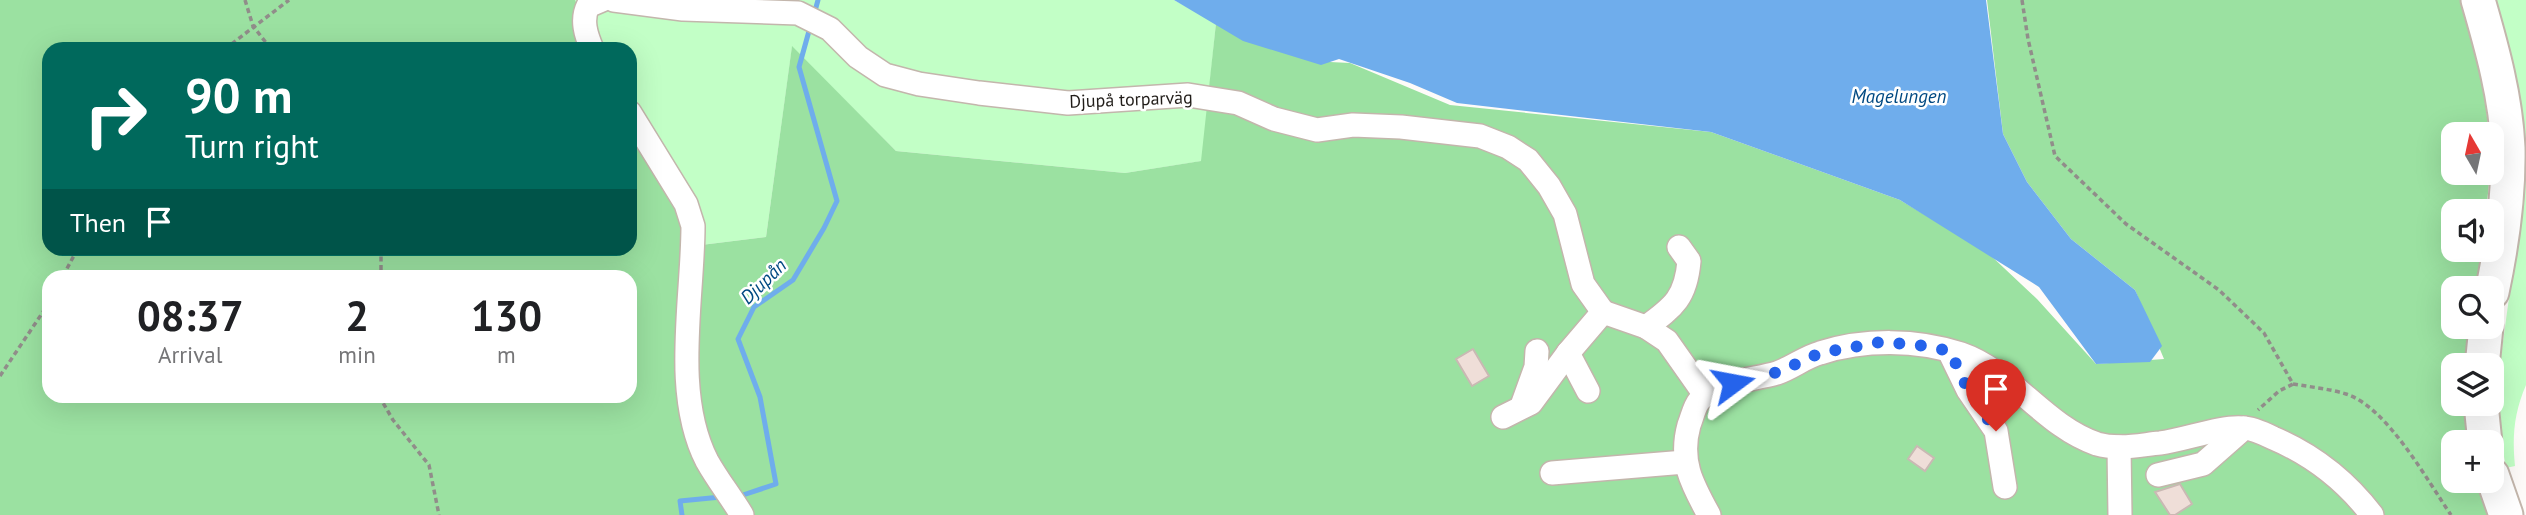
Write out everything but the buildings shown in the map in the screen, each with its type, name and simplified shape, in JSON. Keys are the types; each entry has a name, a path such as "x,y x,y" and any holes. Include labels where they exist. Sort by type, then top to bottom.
{"highway":[{"path":"2478,0 2494,57 2508,147 2502,242 2495,276"},
{"path":"2498,493 2506,515"}],"street":[{"path":"590,42 584,25 585,13 588,6 602,0"},
{"name":"Djupå torparväg","path":"614,0 798,13 830,29 858,57 885,75 967,92 1068,103 1188,95 1238,103 1274,119 1317,130 1365,126 1427,129 1480,136 1508,147 1528,160 1549,186 1565,214 1583,284 1603,312"},
{"path":"637,124 686,204 694,226 686,373 692,420 706,460 742,515"},
{"path":"1646,327 1673,307 1687,283 1689,261 1679,247"},
{"path":"1537,351 1536,368 1512,411 1531,403 1603,312 1646,327 1667,341 1705,395"},
{"path":"1709,515 1685,462 1686,438 1698,401 1710,390 1778,372 1820,353 1881,342 1918,345 1962,354 1999,374 2047,415 2076,435 2099,444 2119,447 2176,441 2244,428 2291,446 2325,467 2356,494 2372,515"},
{"path":"1950,351 1968,390 1996,431 2005,487"},
{"path":"1568,353 1588,391"},
{"path":"2158,475 2203,464 2244,428"},
{"path":"2119,447 2120,515"},
{"path":"1552,473 1685,462"}],"path":[{"path":"245,0 253,26 266,42"},
{"path":"234,42 289,0"},
{"path":"2022,0 2028,39 2055,156 2126,224 2219,290 2264,334 2293,384"},
{"path":"0,376 42,313"},
{"path":"2244,428 2260,408 2279,391 2293,384 2348,394 2373,408 2399,440 2451,515"},
{"path":"383,403 393,420 429,465 439,515"}],"green space":[{"path":"0,0 575,0 596,42 42,42 42,256 637,256 637,129 693,246 766,237 792,46 896,151 1125,173 1201,161 1216,23 1310,61 1350,63 1450,105 1711,132 1900,200 1987,252 2037,299 2096,364 2164,359 2135,290 2071,239 2027,182 2003,134 1987,0 2464,0 2485,83 2487,122 2441,122 2441,186 2489,186 2487,199 2441,199 2441,262 2481,262 2479,276 2441,276 2441,339 2471,339 2470,353 2441,353 2441,416 2466,416 2468,430 2441,430 2441,493 2481,493 2488,515 0,515"},
{"name":"Djupån","path":"575,0 1174,0 1216,23 1202,161 1125,173 896,151 792,47 766,237 693,246 637,129 637,42 596,42"},
{"path":"2491,0 2526,0 2526,385 2515,425 2515,466 2506,468 2504,430 2499,430 2498,416 2504,416 2504,353 2501,353 2521,210"}],"water":[{"name":"Magelungen","path":"1174,0 1986,0 2003,134 2027,182 2071,239 2135,290 2162,346 2150,362 2096,364 2039,287 1900,200 1711,132 1457,103 1410,83 1339,59 1321,65 1243,41"}],"waterway":[{"name":"Djupån","path":"815,11 818,0"},
{"name":"Djupån","path":"743,495 776,484 760,397 738,339 754,307 793,280 837,201 799,67 809,31"},
{"name":"Djupån","path":"682,515 680,501 721,497"}],"route":[{"path":"1733,383 1778,372 1820,353 1881,342 1918,345 1950,351 1968,390 1996,431"}]}
